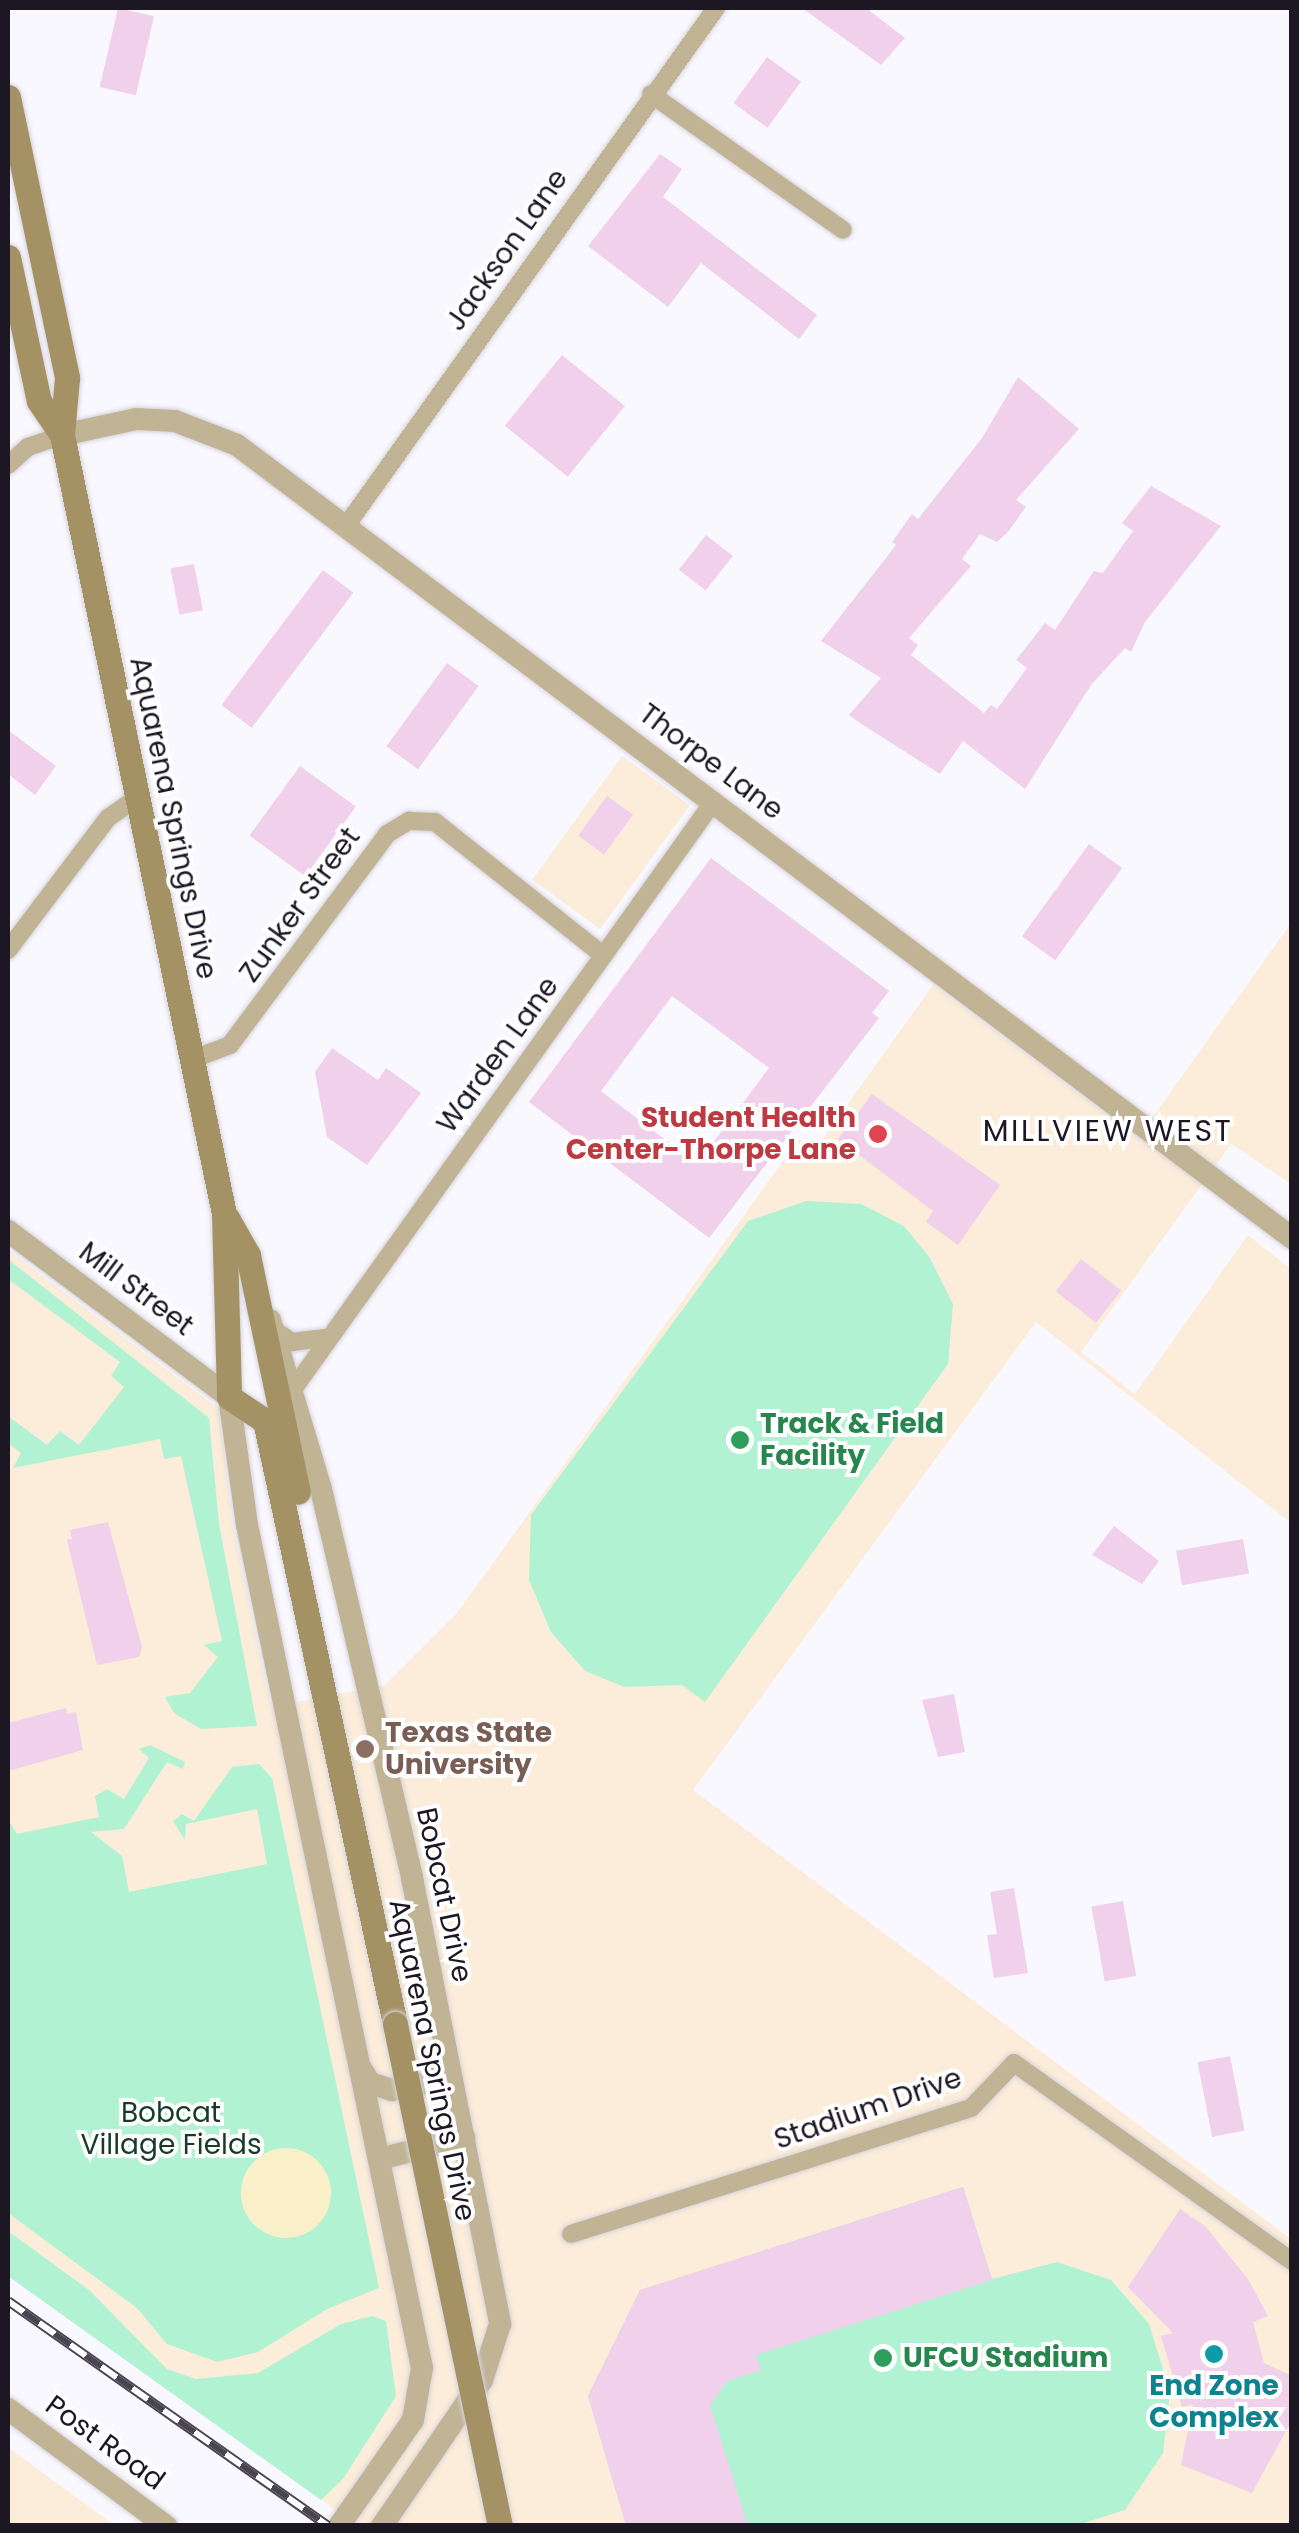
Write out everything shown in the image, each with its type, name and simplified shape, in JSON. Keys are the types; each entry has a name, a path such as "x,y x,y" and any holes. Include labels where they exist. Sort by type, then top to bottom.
{"main road":[{"name":"Aquarena Springs Drive","path":"9,108 16,190 67,378 62,434 224,1214 229,1397 265,1421 500,2526"},
{"name":"Aquarena Springs Drive","path":"8,257 39,401 62,434"},
{"name":"Aquarena Springs Drive","path":"224,1214 248,1255 306,1526 307,1606"}],"street":[{"name":"Jackson Lane","path":"346,526 716,8"},
{"path":"651,94 843,230"},
{"name":"Thorpe Lane","path":"62,434 136,419 206,429 346,526 1292,1238"},
{"path":"8,465 28,447 62,434"},
{"path":"8,950 108,818 137,798"},
{"name":"Warden Lane","path":"294,1388 321,1356 325,1338 714,802"},
{"name":"Zunker Street","path":"192,1060 230,1045 387,834 410,820 434,822 604,955"},
{"name":"Mill Street","path":"8,1231 229,1397"},
{"name":"Bobcat Drive","path":"248,1255 294,1388 408,1861 496,2298 499,2343 462,2411 382,2526"},
{"path":"274,1330 292,1342 325,1338"},
{"path":"229,1397 266,1622 360,2068 422,2388 402,2439 340,2526"},
{"path":"360,2068 370,2083 392,2090 430,2082 446,2052"},
{"name":"Stadium Drive","path":"571,2234 971,2108 1014,2063 1292,2261"},
{"path":"378,2159 464,2138"},
{"name":"Post Road","path":"8,2409 166,2526"}],"shaded area":[{"path":"622,756 690,805 600,929 532,880"},
{"name":"Texas State University","path":"1291,923 1291,1184 1231,1144 1081,1352 1135,1394 1248,1235 1291,1269 1291,1523 1036,1322 693,1790 1291,2239 1291,2525 357,2525 8,2276 8,1250 219,1409 232,1522 271,1707 385,1685 457,1613 799,1139 815,1150 933,985 1138,1138"},
{"path":"8,2447 114,2525 8,2525"}],"green space":[{"name":"Track & Field Facility","path":"806,1201 861,1204 904,1226 930,1258 953,1304 948,1364 705,1702 682,1685 624,1687 585,1671 551,1632 529,1580 531,1515 748,1221"},
{"path":"8,1259 209,1418 219,1524 257,1726 201,1729 174,1713 165,1697 190,1693 218,1657 204,1645 222,1641 181,1456 164,1459 160,1439 13,1468 21,1453 8,1443 8,1416 47,1445 60,1431 79,1445 124,1387 111,1376 120,1362 8,1279"},
{"name":"Bobcat Village Fields","path":"150,1745 185,1762 183,1769 167,1762 124,1829 91,1832 122,1856 129,1892 267,1864 257,1809 186,1824 185,1840 173,1821 182,1814 194,1821 232,1767 259,1764 272,1778 379,2288 327,2309 258,2352 217,2362 167,2344 137,2308 8,2213 8,1819 17,1834 99,1817 95,1796 107,1789 124,1799 149,1758 139,1749"},
{"name":"UFCU Stadium","path":"963,2187 992,2279 1057,2262 1111,2280 1149,2324 1170,2392 1163,2453 1125,2510 1074,2526 626,2525 588,2396 640,2290"},
{"path":"8,2231 89,2290 167,2369 196,2379 258,2373 341,2324 372,2316 386,2321 396,2396 343,2479 321,2500 8,2276"}],"sand":[{"path":"286,2148 303,2151 318,2161 328,2176 328,2210 318,2225 303,2235 286,2238 269,2235 254,2225 244,2210 241,2193 244,2176 254,2161 269,2151"}],"building":[{"path":"118,8 154,16 136,95 100,87"},
{"path":"802,8 866,8 905,38 881,65"},
{"path":"767,57 801,82 767,128 733,103"},
{"path":"660,154 682,169 663,197 817,315 799,339 701,263 668,307 588,246"},
{"path":"562,355 625,406 568,477 505,426"},
{"path":"1018,377 1079,429 1016,500 1026,507 1009,531 997,542 980,534 962,559 971,566 909,638 918,645 911,655 984,713 991,705 997,709 1027,668 1016,660 1045,623 1055,630 1094,571 1103,573 1133,531 1122,523 1151,486 1221,526 1145,622 1131,652 1125,648 1091,685 1025,789 963,741 940,774 860,723 849,715 881,678 821,641 896,545 892,542 912,514 918,519 982,438"},
{"path":"706,535 733,556 706,591 679,570"},
{"path":"194,564 203,610 179,615 170,569"},
{"path":"323,570 353,593 252,728 221,705"},
{"path":"447,663 479,686 418,769 386,746"},
{"path":"8,730 56,766 35,795 8,774"},
{"path":"300,766 356,807 305,876 249,836"},
{"path":"607,796 633,815 604,854 578,836"},
{"path":"1089,844 1122,868 1055,960 1022,936"},
{"path":"711,858 889,991 872,1013 879,1018 709,1238 529,1102","holes":["672,996 769,1068 697,1164 601,1091"]},
{"path":"332,1048 378,1080 386,1068 421,1093 367,1165 327,1137 315,1072"},
{"path":"872,1094 1000,1185 958,1245 926,1222 933,1211 838,1139"},
{"path":"1081,1259 1121,1290 1096,1323 1056,1291"},
{"path":"108,1522 142,1647 139,1657 97,1665 67,1540 72,1539 70,1530"},
{"path":"1114,1526 1159,1561 1142,1584 1092,1555"},
{"path":"1243,1539 1249,1573 1182,1585 1176,1551"},
{"path":"954,1694 965,1752 938,1757 922,1700"},
{"path":"66,1708 67,1714 76,1712 83,1750 8,1771 8,1723"},
{"path":"1014,1888 1028,1973 994,1978 987,1935 997,1934 990,1892"},
{"path":"1123,1901 1136,1976 1105,1981 1091,1907"},
{"path":"1230,2056 1245,2131 1212,2137 1198,2062"},
{"path":"963,2187 992,2280 756,2355 761,2370 727,2381 710,2405 748,2526 626,2526 588,2396 640,2290"},
{"name":"End Zone Complex","path":"1180,2209 1205,2226 1248,2279 1268,2316 1253,2322 1264,2363 1292,2376 1292,2420 1252,2493 1181,2465 1193,2404 1182,2407 1161,2336 1173,2333 1128,2287"}],"railway":[{"path":"8,2301 328,2526"}],"place":[{"name":"Student Health Center-Thorpe Lane","path":"878,1134"},
{"name":"Track & Field Facility","path":"740,1440"},
{"name":"Texas State University","path":"365,1749"},
{"name":"End Zone Complex","path":"1214,2354"},
{"name":"UFCU Stadium","path":"883,2358"}],"district":[{"name":"MILLVIEW WEST","path":"1108,1131"}]}
